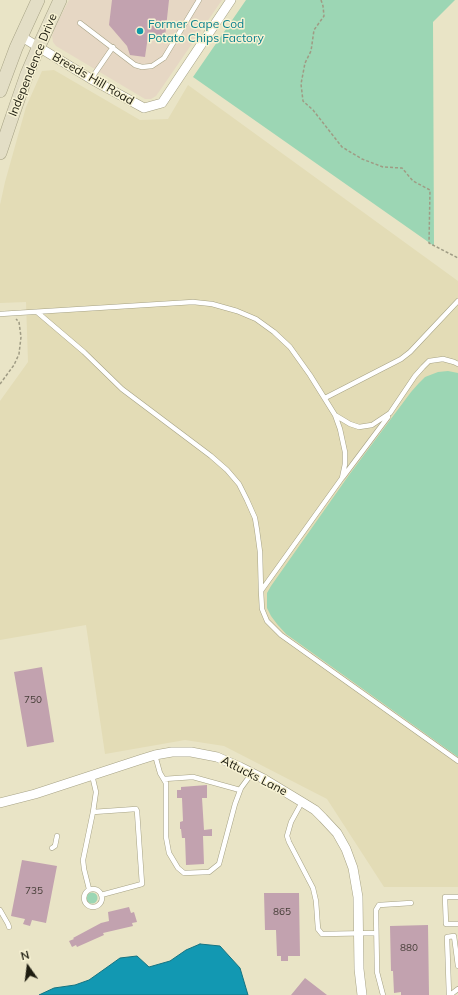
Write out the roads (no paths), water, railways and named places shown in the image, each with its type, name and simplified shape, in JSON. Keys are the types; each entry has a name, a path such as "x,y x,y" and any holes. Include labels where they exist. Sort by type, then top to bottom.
{"street":[{"name":"Independence Drive","path":"0,91 38,0"},
{"name":"Independence Drive","path":"0,153 17,102 39,46 60,0"},
{"name":"Breeds Hill Road","path":"22,37 91,79 144,108 162,103 231,0"},
{"name":"Attucks Lane","path":"0,803 35,794 155,755 172,752 191,752 217,757 252,773 280,788 315,810 330,825 342,841 350,859 357,886 359,969 362,995"}],"lane":[{"path":"80,23 135,65 142,67 152,66 164,58 199,0"},
{"path":"91,79 113,48"},
{"path":"325,398 401,359 410,352 458,301"},
{"path":"0,314 193,302 212,304 237,311 256,319 274,332 290,347 335,415 346,452 342,478"},
{"path":"38,312 84,352 122,389 211,456 227,470 239,484 255,518 260,552 262,609 267,621 281,635 458,761"},
{"path":"261,591 390,413 415,376 429,361 443,359 458,364"},
{"path":"335,415 350,424 359,427 372,425 390,413"},
{"path":"155,755 160,773 166,783 166,837 169,853 178,868 184,873 208,872 219,864 234,804 240,790 252,773"},
{"path":"89,889 83,860 96,792 92,775"},
{"path":"164,779 193,777 240,790"},
{"path":"302,802 291,822 287,836 313,888 316,901 318,929 322,934 376,933"},
{"path":"93,812 134,809 137,811 142,884 101,895"},
{"path":"52,848 55,846 57,836"},
{"path":"89,889 97,890 101,895 101,900 98,905 89,906 85,902 84,896 89,889"},
{"path":"458,897 445,897 446,924 458,924"},
{"path":"383,995 377,972 376,910 379,905 411,903"},
{"path":"0,910 9,928"},
{"path":"450,995 447,937 454,936 458,966"},
{"path":"450,995 458,989"}],"water":[{"path":"200,944 220,946 240,968 248,995 39,995 54,988 75,985 89,980 120,958 137,956 149,967 170,961 186,950"}],"place":[{"name":"Former Cape Cod Potato Chips Factory","path":"140,31"}]}
